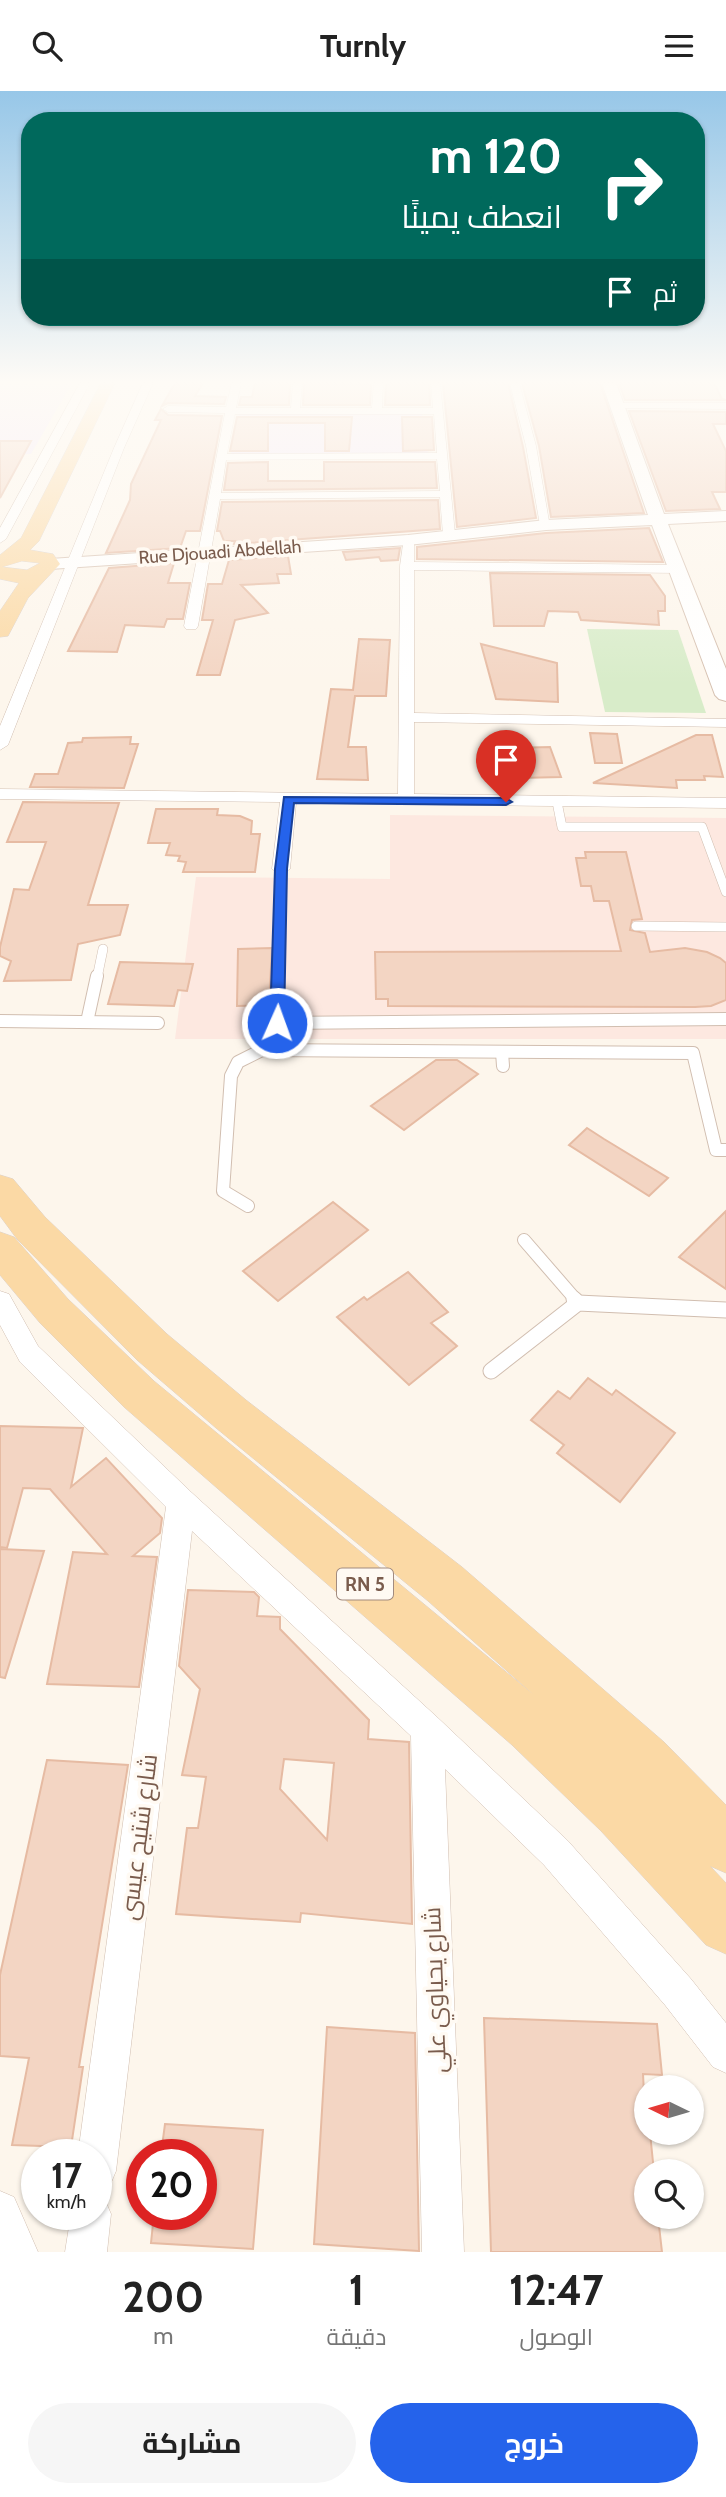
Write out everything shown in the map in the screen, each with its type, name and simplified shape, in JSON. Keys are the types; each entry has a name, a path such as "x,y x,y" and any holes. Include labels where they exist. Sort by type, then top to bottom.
{"main road":[{"path":"4,574 29,541 63,484"},
{"path":"0,631 19,595 45,565 44,545 70,484"},
{"path":"646,484 726,695"},
{"name":"Rue Djouadi Abdellah","path":"45,565 408,540 546,525 725,517"},
{"path":"4,574 33,555 45,565"},
{"name":"RN 5","path":"0,1189 31,1228 152,1347 250,1430 445,1584 572,1694 645,1761 726,1845"},
{"name":"RN 5","path":"0,1248 54,1311 139,1394 531,1726 620,1812 726,1925"}],"street":[{"path":"0,540 30,484"},
{"path":"0,745 106,484"},
{"path":"191,626 207,553 217,484"},
{"path":"445,484 449,534"},
{"path":"538,484 546,525"},
{"path":"216,496 446,494"},
{"path":"406,801 408,540"},
{"path":"406,566 679,569"},
{"path":"405,717 726,723"},
{"path":"0,794 288,800 726,803"},
{"path":"281,869 288,800"},
{"path":"0,1301 29,1354 181,1502 427,1729 556,1853 678,1991 726,2054"},
{"name":"شارع شتيح عيسى","path":"100,2139 181,1502"},
{"name":"شارع يحياوي علي","path":"427,1729 443,2252"},
{"path":"0,2211 17,2252"},
{"path":"86,2252 89,2230"}],"lane":[{"path":"556,802 562,827 702,827 726,892"},
{"path":"281,869 277,1023 726,1019"},
{"path":"636,926 726,927"},
{"path":"87,1022 103,949"},
{"path":"0,1021 158,1023"},
{"path":"248,1206 223,1191 231,1076 233,1066 241,1059 262,1050 693,1053 716,1150 726,1150"},
{"path":"502,1052 503,1066"},
{"path":"524,1240 579,1303"},
{"path":"491,1371 579,1303 726,1310"}],"shaded area":[{"path":"390,815 726,818 726,1039 175,1039 196,877 390,879"}],"green space":[{"path":"587,629 678,630 706,713 605,712"}],"building":[{"path":"0,484 8,484 0,498"},
{"path":"131,484 209,484 200,531 186,531 180,548 106,553 130,500"},
{"path":"225,484 437,484 437,488 224,490"},
{"path":"453,484 530,484 536,518 457,527"},
{"path":"545,484 634,484 644,513 551,517"},
{"path":"656,484 726,484 726,492 712,492 720,509 666,511"},
{"path":"438,500 440,529 234,544 235,541 224,541 220,531 217,531 222,502"},
{"path":"649,528 663,562 417,559 417,547 546,533"},
{"path":"400,548 398,560 381,561 379,557 346,560 343,552"},
{"path":"288,556 291,574 277,574 279,583 241,585 268,613 235,620 220,675 197,675 213,620 202,620 208,584 222,584 229,560"},
{"path":"174,563 168,583 190,583 183,619 167,619 164,627 125,625 117,652 68,651 109,568"},
{"path":"490,573 650,575 665,596 665,611 658,611 659,625 581,620 578,612 548,611 544,626 494,626"},
{"path":"359,639 390,640 386,696 355,696 348,747 366,747 368,780 317,779 331,689 353,690"},
{"path":"481,644 557,663 558,702 496,699"},
{"path":"590,733 617,734 622,763 595,763"},
{"path":"696,735 712,735 723,777 704,776 705,780 676,780 677,788 593,783"},
{"path":"131,737 130,744 138,744 124,788 30,787 35,774 58,774 68,743 82,742 83,738"},
{"path":"550,747 561,777 519,778 510,748"},
{"path":"23,802 119,803 88,905 128,905 120,935 78,944 71,980 4,981 11,961 0,956 0,947 14,889 29,890 46,842 7,842"},
{"path":"156,809 218,809 217,815 240,816 252,821 251,834 260,834 255,872 183,872 186,862 178,861 180,856 166,855 170,843 148,843"},
{"path":"585,852 626,852 642,919 632,920 630,930 645,933 650,952 685,948 707,952 720,958 726,963 726,1000 711,1006 695,1007 388,1006 388,999 376,999 375,952 621,951 609,901 594,901 591,886 581,886 576,858 586,858"},
{"path":"272,948 269,1005 237,1006 238,949"},
{"path":"120,962 193,964 187,991 178,990 174,1006 108,1004"},
{"path":"436,1060 457,1060 478,1074 404,1130 371,1106"},
{"path":"587,1128 668,1178 649,1196 569,1145"},
{"path":"333,1202 368,1230 278,1301 243,1271"},
{"path":"726,1211 726,1289 679,1257"},
{"path":"408,1272 448,1312 431,1323 457,1346 409,1385 337,1317 364,1297 367,1300"},
{"path":"588,1378 612,1395 616,1390 675,1433 620,1502 557,1453 564,1445 531,1420 558,1391 570,1399"},
{"path":"0,1426 83,1428 71,1487 106,1458 162,1518 160,1533 133,1556 157,1557 139,1687 47,1684 73,1552 107,1554 50,1489 23,1488 7,1548 0,1547"},
{"path":"0,1549 44,1551 5,1678 0,1677"},
{"path":"188,1590 254,1592 259,1597 257,1616 280,1617 280,1629 369,1720 368,1739 409,1742 412,1924 301,1913 300,1922 176,1914 187,1828 198,1828 206,1777 182,1775 200,1689 179,1666","holes":["284,1759 334,1763 327,1840 280,1789"]},
{"path":"47,1760 128,1765 79,2067 83,2067 72,2139 21,2139 21,2145 12,2145 29,2058 0,2056 0,1975"},
{"path":"484,2018 657,2024 662,2075 634,2075 634,2145 651,2145 653,2159 634,2159 634,2229 659,2229 662,2252 491,2252"},
{"path":"327,2027 415,2033 419,2251 314,2244"},
{"path":"165,2124 263,2130 253,2249 151,2243 152,2230 217,2230 217,2139 163,2139"}],"route":[{"path":"277,1023 281,869 288,800 506,802"}]}
